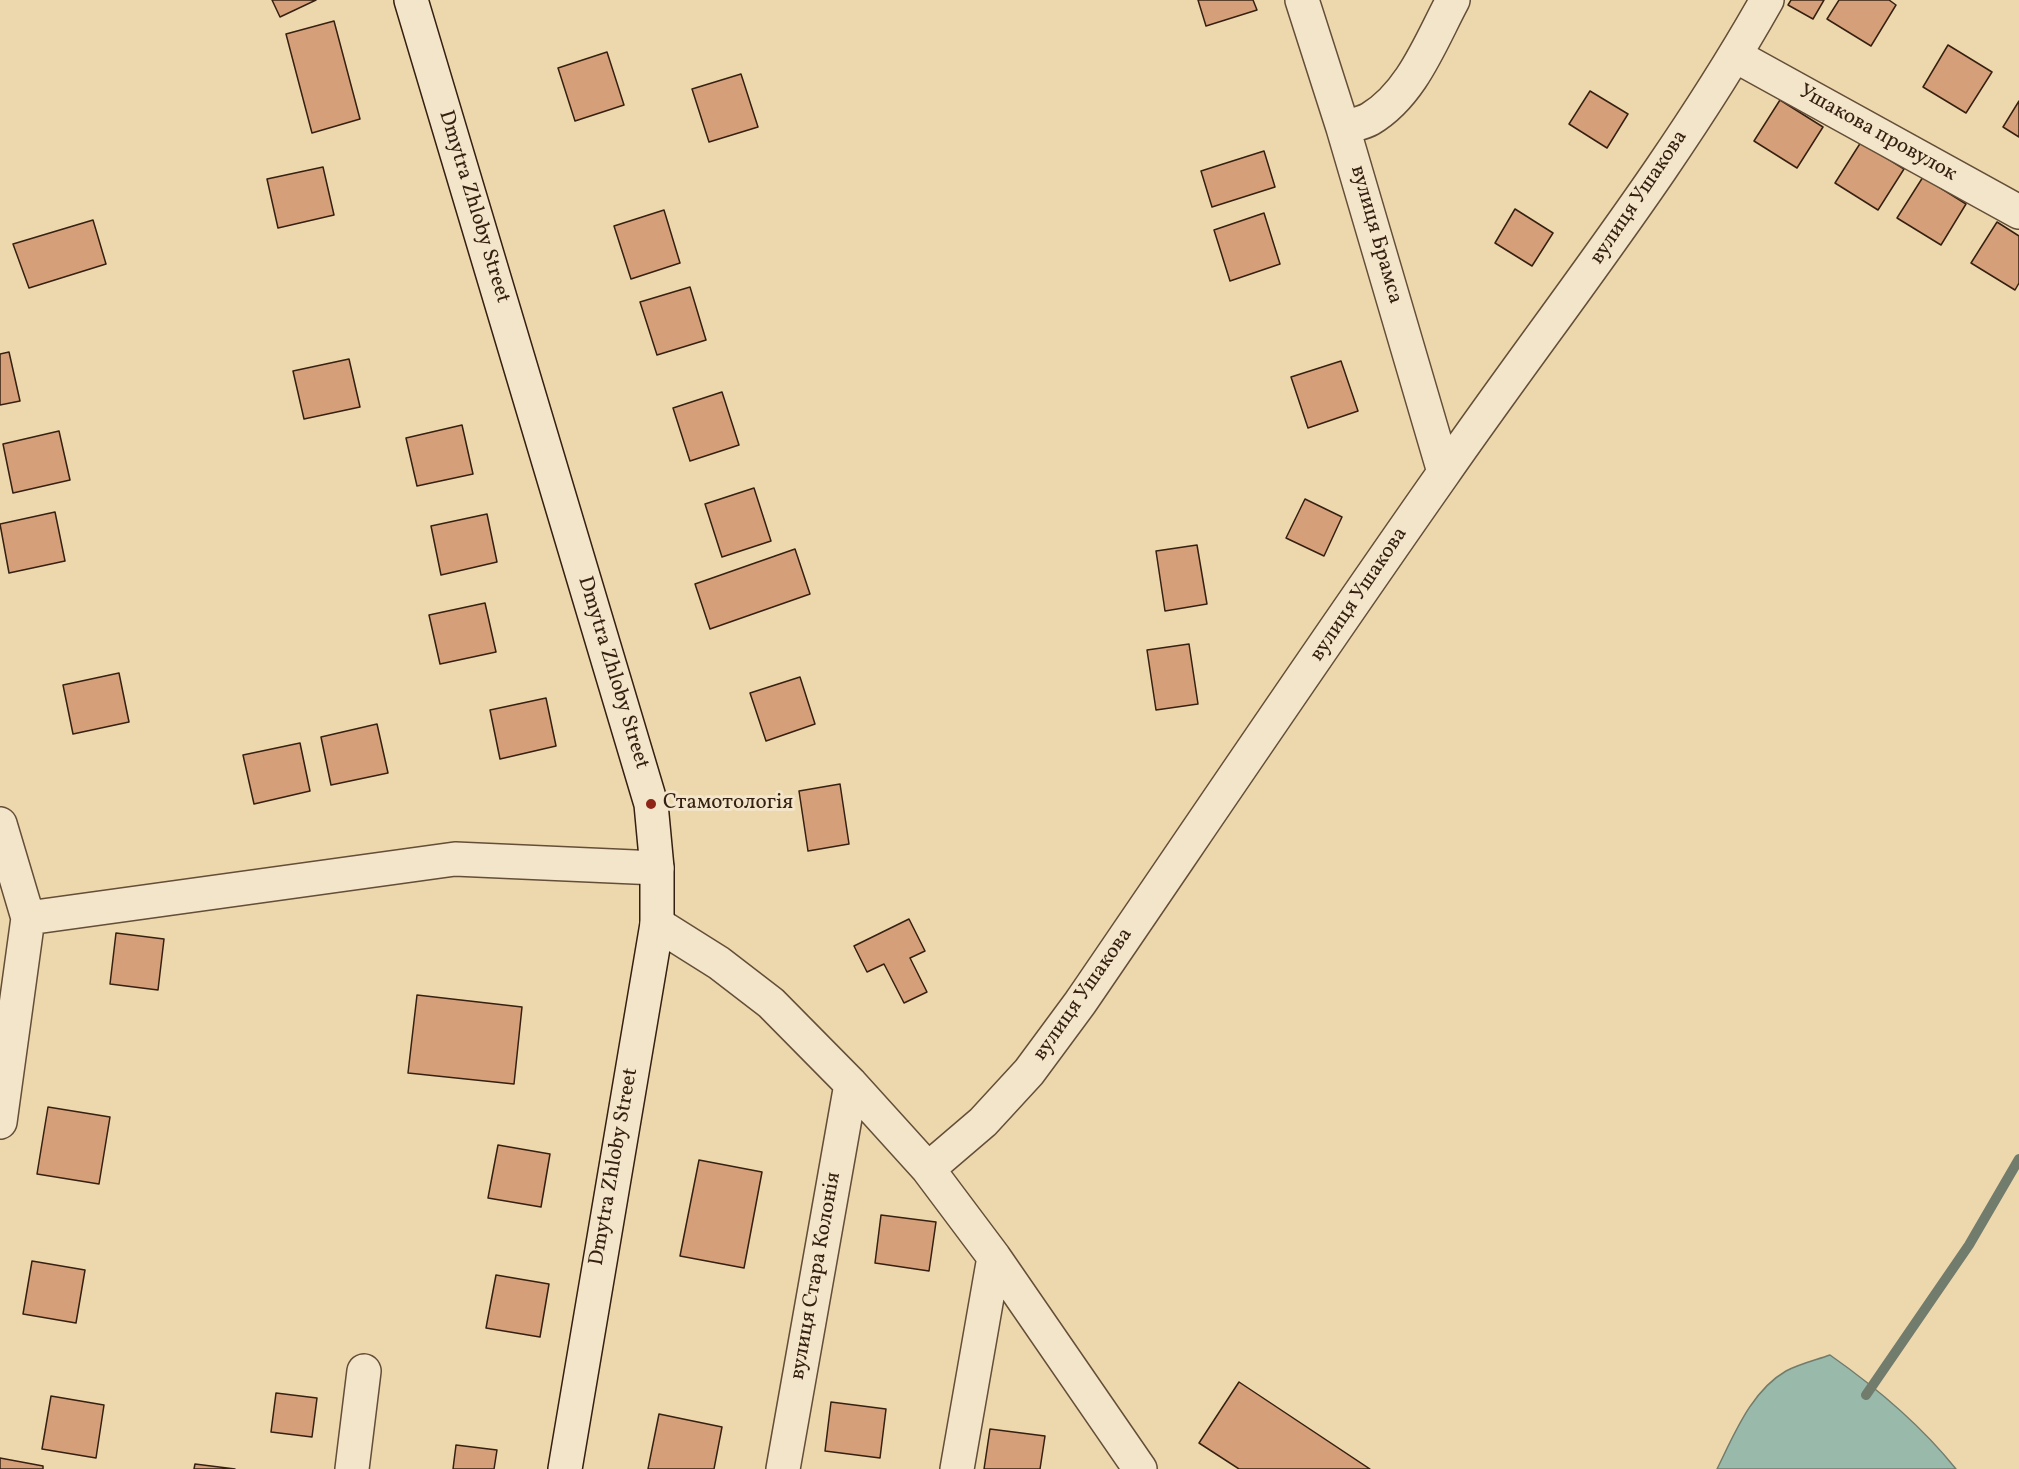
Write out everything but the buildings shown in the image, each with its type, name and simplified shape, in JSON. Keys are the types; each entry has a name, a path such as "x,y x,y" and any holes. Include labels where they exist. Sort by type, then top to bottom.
{"street":[{"name":"Dmytra Zhloby Street","path":"411,0 651,804 657,868 657,924 564,1469"},
{"name":"вулиця Брамса","path":"1302,0 1343,128 1444,472"},
{"path":"1343,128 1370,119 1390,102 1413,76 1453,0"},
{"name":"вулиця Ушакова","path":"928,1169 983,1122 1029,1072 1080,1003 1444,472 1585,278 1736,56 1767,0"},
{"name":"Ушакова провулок","path":"1736,56 2019,212"},
{"path":"0,824 28,918 0,1122"},
{"path":"28,918 455,859 657,868"},
{"path":"657,924 719,963 771,1003 851,1084 928,1169 994,1257 1140,1469"},
{"name":"вулиця Стара Колонія","path":"783,1469 851,1084"},
{"path":"957,1469 994,1257"},
{"path":"352,1469 364,1371"}],"shaded area":[{"path":"1830,1355 1897,1408 1928,1437 1956,1469 1717,1469 1737,1428 1763,1390 1786,1371"}],"waterway":[{"path":"1866,1395 1969,1245 2019,1159"}],"place":[{"name":"Стамотологія","path":"651,804"}]}
